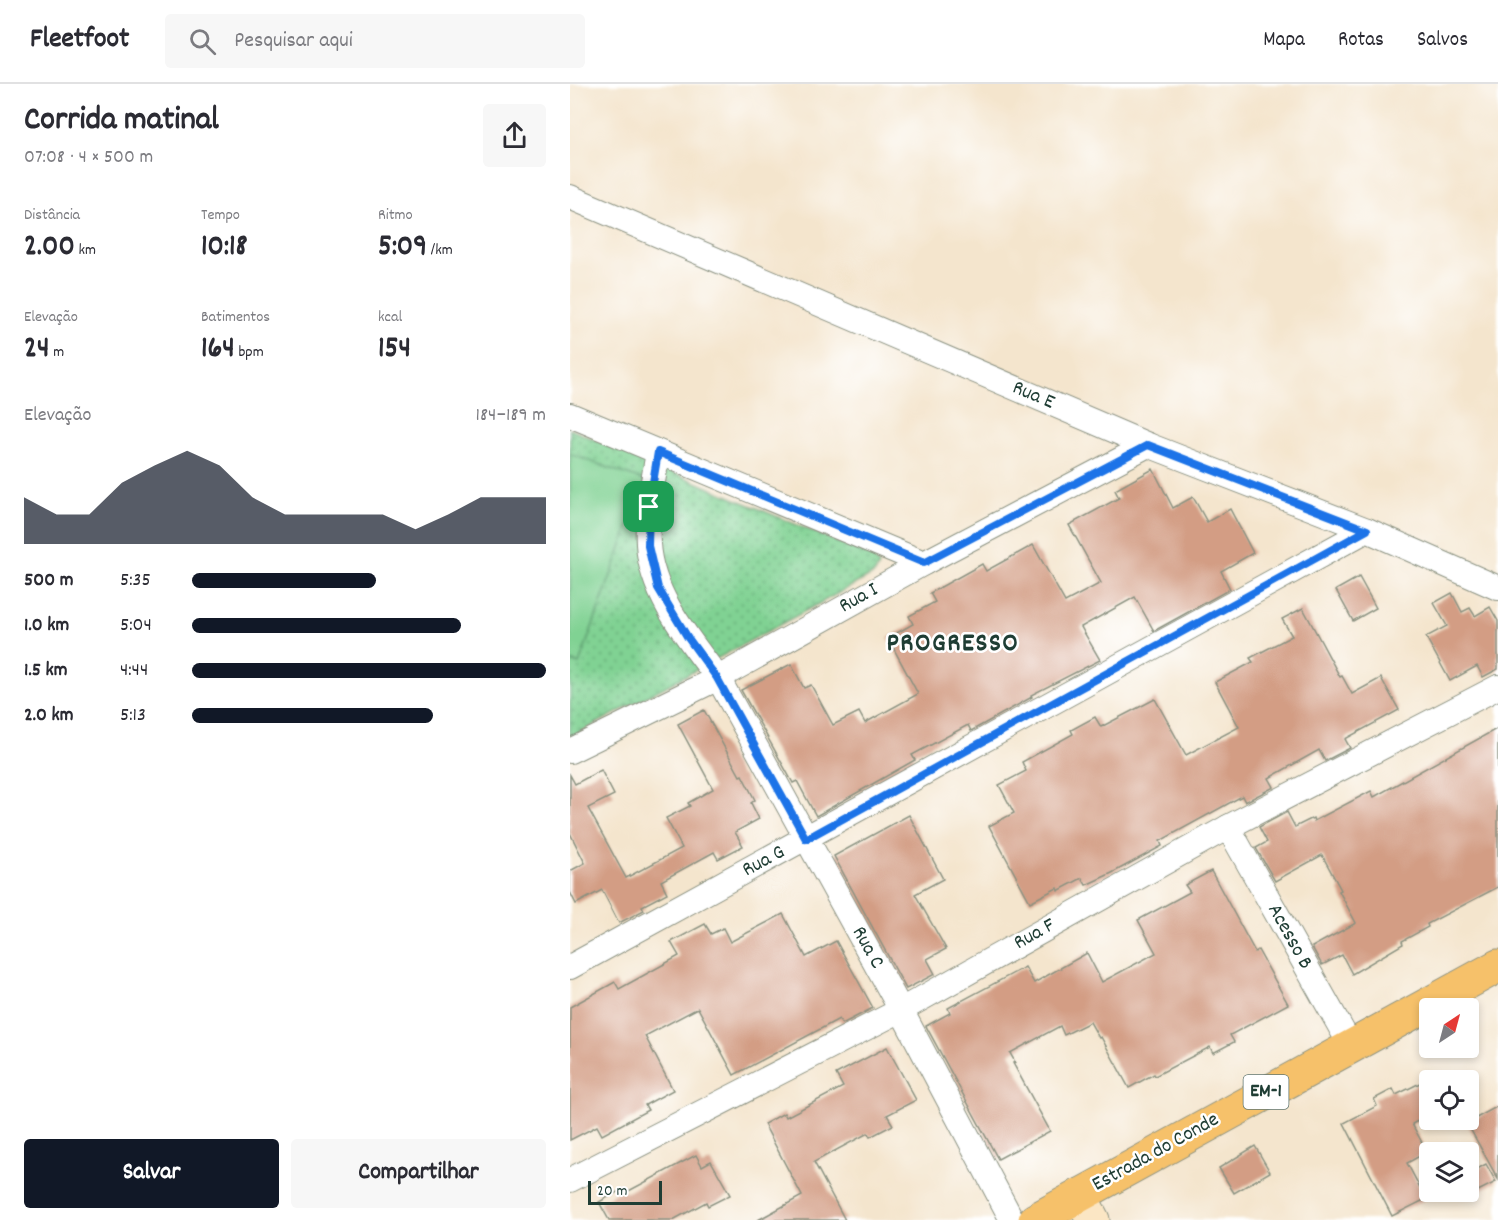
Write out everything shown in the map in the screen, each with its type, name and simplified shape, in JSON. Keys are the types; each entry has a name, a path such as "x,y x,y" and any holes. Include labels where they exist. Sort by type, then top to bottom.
{"main road":[{"name":"Estrada do Conde","path":"1035,1220 1086,1208 1351,1046 1498,966"}],"street":[{"name":"Rua E","path":"570,197 1148,445 1367,530 1498,588"},
{"path":"570,416 924,563"},
{"name":"Rua I","path":"570,751 717,678 924,563 1148,445"},
{"name":"Rua C","path":"658,452 649,507 648,546 658,588 688,638 717,678 902,1010 1012,1220"},
{"name":"Rua G","path":"570,967 1367,530"},
{"name":"Rua F","path":"570,1180 902,1010 1228,827 1498,687"},
{"name":"Acesso B","path":"1228,827 1351,1046"}],"green space":[{"path":"570,429 873,557 879,566 874,574 570,738"},
{"path":"570,454 645,481 579,664 570,661"}],"building":[{"path":"1153,469 1173,508 1193,497 1207,522 1230,509 1253,553 1221,571 1230,589 1154,631 1135,597 1081,627 1100,660 1031,695 1032,697 971,731 968,725 912,755 915,760 816,816 797,781 793,783 741,690 791,664 804,688 811,685 833,725 859,712 865,723 918,694 888,638 913,624 909,616 935,602 930,593 982,564 986,571 1033,545 1065,602 1101,583 1069,525 1119,498 1115,490"},
{"path":"1359,577 1376,608 1353,621 1336,590"},
{"path":"1452,593 1462,612 1470,608 1475,616 1490,607 1498,621 1498,669 1483,677 1477,666 1450,681 1426,637 1447,626 1434,603"},
{"path":"1303,608 1340,677 1342,676 1352,694 1381,678 1399,710 1345,739 1350,748 1325,761 1319,750 1269,778 1274,787 1245,802 1242,796 1160,841 1162,846 1112,873 1086,885 1082,878 1030,902 989,826 1014,813 999,785 1026,771 1022,762 1073,734 1071,730 1095,717 1101,727 1155,699 1186,755 1239,727 1215,682 1253,662 1250,658 1292,636 1282,619"},
{"path":"704,710 755,800 751,803 759,819 735,832 743,846 718,859 714,852 661,881 667,893 642,906 644,910 619,923 602,890 576,904 570,892 570,871 585,863 570,833 570,775 575,784 601,770 614,795 588,808 626,878 682,848 666,818 690,806 688,803 713,789 678,724"},
{"path":"1498,728 1498,887 1427,924 1428,927 1402,941 1403,944 1352,974 1342,955 1322,965 1312,947 1356,923 1339,891 1341,890 1322,855 1275,881 1256,848 1267,842 1259,827 1287,812 1295,827 1313,818 1314,821 1371,791 1374,797"},
{"path":"909,815 943,879 915,894 946,949 927,959 935,974 906,989 834,856"},
{"path":"1211,871 1255,952 1258,950 1288,1004 1230,1035 1234,1042 1213,1053 1210,1047 1129,1088 1101,1037 1099,1038 1090,1022 1064,1035 1060,1026 1010,1053 1015,1062 1013,1063 1050,1131 998,1159 926,1026 950,1013 948,1008 1025,967 1034,983 1087,953 1102,982 1156,953 1138,920 1190,892 1185,885"},
{"path":"783,914 806,957 836,941 873,1008 842,1024 839,1019 734,1075 698,1008 645,1036 673,1090 645,1105 648,1110 602,1135 597,1126 570,1140 570,1007 615,982 619,989 679,956 671,942 705,924 711,934 723,928 730,942"},
{"path":"887,1047 916,1100 887,1115 893,1125 870,1137 868,1133 814,1162 845,1220 758,1220 802,1196 764,1124 784,1113 786,1117 843,1087 836,1074"},
{"path":"1419,1084 1419,1120 1412,1124 1422,1142 1419,1142 1419,1156 1407,1163 1419,1186 1420,1202 1392,1216 1344,1123 1377,1106 1374,1099 1393,1089 1396,1095"},
{"path":"1498,1106 1498,1179 1471,1130 1479,1130 1479,1116"},
{"path":"1255,1146 1270,1172 1234,1193 1219,1168"},
{"path":"696,1155 702,1166 711,1161 730,1195 708,1206 706,1202 673,1220 609,1220 599,1202 623,1189 625,1193"},
{"path":"1486,1164 1496,1182 1479,1190 1479,1168"}],"district":[{"name":"PROGRESSO","path":"953,644"}],"route":[{"path":"1148,445 1367,530 806,839 717,678 688,638 658,588 648,546 649,507 658,452 924,563 1148,445"}]}
